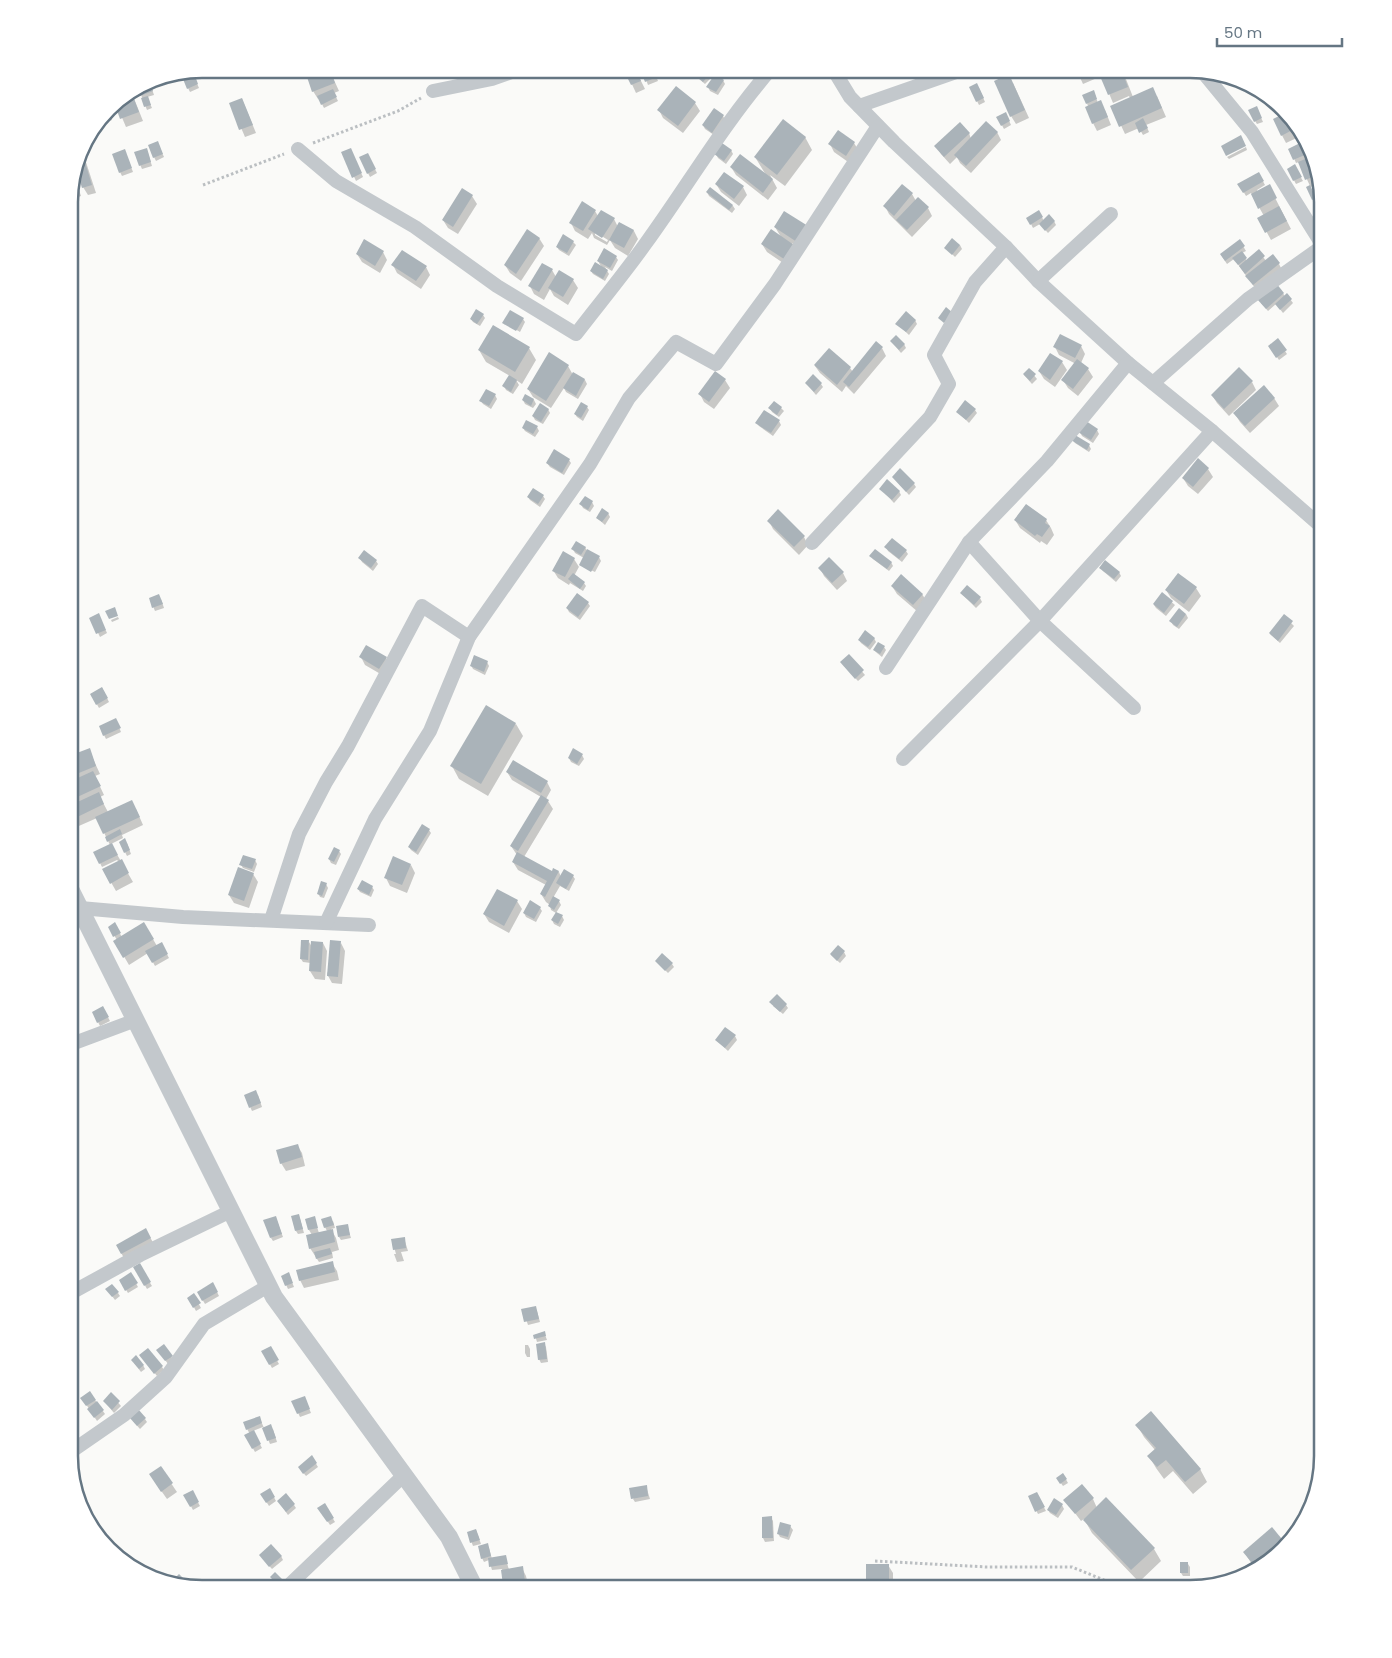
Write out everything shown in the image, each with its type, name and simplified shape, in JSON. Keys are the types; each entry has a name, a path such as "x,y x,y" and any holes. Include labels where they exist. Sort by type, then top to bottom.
{"street":[{"path":"433,91 497,77"},
{"path":"298,149 336,181 415,227 497,286 576,334 646,243 705,156 763,78"},
{"path":"838,78 850,97 878,126 1006,247 1038,281 1128,363 1212,431 1314,520"},
{"path":"859,106 940,78"},
{"path":"1209,79 1252,132 1314,232"},
{"path":"326,923 375,819 430,731 469,637 590,464 629,398 676,342 716,364 775,284 878,126"},
{"path":"1038,281 1110,214"},
{"path":"812,543 930,417 949,384 934,355 975,282 1006,247"},
{"path":"1153,383 1248,299 1314,252"},
{"path":"886,668 969,542 1047,461 1128,363"},
{"path":"903,759 1040,621 1212,431"},
{"path":"969,542 1040,621 1134,708"},
{"path":"271,920 299,834 422,606 469,637"},
{"path":"77,897 183,917 369,925"},
{"path":"77,905 274,1297 448,1537 470,1580"},
{"path":"77,1042 136,1020"},
{"path":"77,1290 140,1255 231,1210"},
{"path":"77,1447 124,1415 166,1377 204,1324 268,1286"},
{"path":"295,1580 403,1476"}],"path":[{"path":"203,185 398,111 433,91 427,77"},
{"path":"875,1561 987,1567 1072,1567 1104,1580"}],"building":[{"path":"307,77 333,77 335,83 312,92"},
{"path":"627,77 640,77 641,81 631,85"},
{"path":"643,77 656,77 645,82"},
{"path":"698,77 707,78 703,82"},
{"path":"196,78 198,84 187,89 183,79"},
{"path":"713,78 720,78 724,80 716,92 706,87"},
{"path":"1001,78 1011,78 1025,110 1010,117 994,81"},
{"path":"1101,78 1124,78 1128,87 1108,95"},
{"path":"977,83 984,98 976,102 969,87"},
{"path":"676,86 696,102 678,126 657,110"},
{"path":"1153,87 1162,108 1119,127 1110,106"},
{"path":"152,88 153,91 140,96 139,94"},
{"path":"333,89 337,97 321,105 317,96"},
{"path":"1094,90 1097,99 1086,104 1082,95"},
{"path":"148,96 151,105 144,107 141,98"},
{"path":"133,97 139,112 120,119 117,111"},
{"path":"242,98 253,125 239,130 229,103"},
{"path":"1101,100 1108,117 1092,124 1085,107"},
{"path":"1257,106 1262,118 1254,122 1248,110"},
{"path":"714,108 724,115 712,133 702,125"},
{"path":"1006,112 1010,121 1001,126 996,117"},
{"path":"1280,116 1292,130 1281,136 1273,119"},
{"path":"1143,118 1148,128 1139,133 1135,123"},
{"path":"783,119 806,137 777,175 754,157"},
{"path":"986,121 998,132 966,166 954,155"},
{"path":"960,122 970,133 944,157 934,146"},
{"path":"838,130 855,142 846,156 828,144"},
{"path":"1241,135 1246,146 1226,156 1221,146"},
{"path":"158,141 163,154 153,158 148,145"},
{"path":"722,143 732,150 724,161 714,154"},
{"path":"1300,143 1305,155 1293,160 1288,149"},
{"path":"147,148 151,162 139,166 134,152"},
{"path":"351,148 362,173 352,178 341,152"},
{"path":"125,149 132,168 119,173 112,154"},
{"path":"368,153 376,169 367,174 359,157"},
{"path":"740,154 773,179 763,193 730,167"},
{"path":"1307,158 1312,177 1305,180 1298,162"},
{"path":"85,161 92,185 82,188 80,180"},
{"path":"1295,164 1302,177 1293,181 1287,169"},
{"path":"724,172 744,186 734,199 715,184"},
{"path":"1259,172 1264,181 1243,193 1237,184"},
{"path":"902,184 913,193 894,216 883,206"},
{"path":"1270,184 1277,198 1258,209 1251,194"},
{"path":"1310,185 1314,199 1312,200 1306,187"},
{"path":"710,187 733,205 729,210 706,192"},
{"path":"462,188 473,195 453,227 442,220"},
{"path":"918,197 929,207 907,230 896,220"},
{"path":"582,201 596,210 583,231 569,223"},
{"path":"1279,206 1287,221 1265,233 1257,218"},
{"path":"601,210 615,218 602,238 588,229"},
{"path":"1039,210 1043,217 1030,225 1026,218"},
{"path":"784,211 808,226 797,242 774,227"},
{"path":"1049,214 1055,221 1045,231 1039,224"},
{"path":"619,222 634,230 624,248 609,240"},
{"path":"527,229 540,238 516,274 504,265"},
{"path":"771,229 794,245 784,259 761,244"},
{"path":"563,234 574,241 567,253 556,247"},
{"path":"952,238 960,245 952,255 944,248"},
{"path":"364,239 384,251 375,266 356,254"},
{"path":"1240,239 1245,246 1225,261 1220,254"},
{"path":"604,248 617,256 610,268 597,261"},
{"path":"1259,249 1265,256 1245,274 1239,266"},
{"path":"402,250 427,266 416,281 391,265"},
{"path":"1242,251 1247,258 1238,265 1232,258"},
{"path":"1273,254 1280,263 1253,285 1245,276"},
{"path":"595,262 608,270 603,279 590,271"},
{"path":"542,263 553,269 539,292 528,286"},
{"path":"559,270 574,279 563,297 548,288"},
{"path":"1276,283 1284,293 1266,309 1257,299"},
{"path":"1287,293 1292,299 1280,310 1275,304"},
{"path":"946,307 953,313 944,323 938,318"},
{"path":"476,309 484,314 477,324 470,319"},
{"path":"510,310 524,318 516,331 502,323"},
{"path":"906,311 916,320 906,332 895,324"},
{"path":"493,325 530,347 515,372 478,350"},
{"path":"1060,334 1082,345 1075,358 1053,347"},
{"path":"896,335 905,344 899,350 890,341"},
{"path":"1278,338 1287,350 1276,358 1268,346"},
{"path":"876,341 883,347 849,387 843,382"},
{"path":"829,348 851,367 837,385 814,365"},
{"path":"549,352 569,365 546,401 527,389"},
{"path":"1050,353 1063,361 1050,380 1038,371"},
{"path":"1077,359 1089,368 1073,389 1061,380"},
{"path":"1239,367 1253,381 1224,409 1211,395"},
{"path":"1029,368 1036,374 1030,381 1023,374"},
{"path":"715,371 726,379 709,402 698,394"},
{"path":"573,372 585,379 576,396 563,388"},
{"path":"813,374 822,383 814,392 805,383"},
{"path":"509,375 517,380 511,392 502,386"},
{"path":"1264,385 1275,398 1245,426 1233,413"},
{"path":"486,389 496,394 489,406 479,401"},
{"path":"525,394 534,399 531,406 522,400"},
{"path":"965,400 976,409 966,420 956,412"},
{"path":"774,401 782,407 777,415 768,408"},
{"path":"581,402 588,406 581,418 574,414"},
{"path":"540,403 549,409 541,422 532,416"},
{"path":"764,410 780,420 771,433 755,423"},
{"path":"526,420 538,426 533,434 522,428"},
{"path":"1086,421 1098,429 1091,440 1078,432"},
{"path":"1075,435 1090,444 1087,450 1071,440"},
{"path":"554,449 570,459 562,473 546,463"},
{"path":"1198,458 1209,468 1193,487 1182,478"},
{"path":"900,468 915,483 906,492 892,477"},
{"path":"887,479 900,491 892,500 879,489"},
{"path":"533,488 544,495 538,504 527,497"},
{"path":"585,496 593,501 588,510 579,504"},
{"path":"1026,504 1047,519 1045,523 1050,526 1042,537 1037,534 1035,536 1014,520"},
{"path":"602,508 609,513 602,522 596,518"},
{"path":"778,509 805,536 794,547 767,521"},
{"path":"892,538 907,550 899,559 884,547"},
{"path":"576,541 586,547 581,555 571,549"},
{"path":"587,549 600,556 591,572 579,565"},
{"path":"875,549 892,562 887,569 869,556"},
{"path":"364,550 377,560 371,568 358,558"},
{"path":"563,551 575,558 565,577 552,571"},
{"path":"829,557 844,572 832,583 818,568"},
{"path":"1105,560 1120,572 1114,579 1099,568"},
{"path":"573,573 585,582 580,589 568,579"},
{"path":"1178,573 1197,587 1184,604 1165,590"},
{"path":"901,574 923,594 913,605 891,586"},
{"path":"967,585 981,597 974,605 960,593"},
{"path":"1162,592 1173,601 1164,613 1153,604"},
{"path":"577,593 589,602 578,617 566,608"},
{"path":"159,594 163,604 152,608 149,598"},
{"path":"115,607 118,616 109,619 105,611"},
{"path":"1179,608 1186,614 1177,627 1169,621"},
{"path":"99,613 106,630 96,634 89,618"},
{"path":"1284,614 1293,621 1278,641 1269,633"},
{"path":"865,630 875,638 868,647 858,640"},
{"path":"878,642 885,646 880,654 873,650"},
{"path":"366,645 387,657 379,669 359,657"},
{"path":"849,654 864,670 855,679 840,662"},
{"path":"474,655 488,661 484,672 470,666"},
{"path":"102,687 108,698 96,705 90,694"},
{"path":"486,705 516,723 481,784 450,766"},
{"path":"116,718 121,728 103,736 99,726"},
{"path":"90,748 96,766 78,774 78,753"},
{"path":"573,748 583,754 577,764 568,758"},
{"path":"513,760 548,781 541,793 506,772"},
{"path":"93,771 101,786 78,797 78,778"},
{"path":"99,792 104,804 78,817 78,802"},
{"path":"541,795 549,800 518,851 510,846"},
{"path":"132,800 140,817 103,834 95,817"},
{"path":"422,824 430,829 416,852 408,847"},
{"path":"120,829 122,834 107,842 105,837"},
{"path":"125,838 130,850 124,853 119,842"},
{"path":"112,843 118,855 99,864 93,852"},
{"path":"334,847 340,850 334,862 328,859"},
{"path":"517,852 552,871 553,868 559,871 545,897 540,894 547,881 512,862"},
{"path":"243,855 256,859 252,869 239,865"},
{"path":"393,856 411,864 402,885 384,878"},
{"path":"122,859 129,873 110,884 102,869"},
{"path":"238,867 254,873 244,901 228,895"},
{"path":"564,869 574,875 566,889 556,883"},
{"path":"362,880 373,886 369,895 357,889"},
{"path":"321,881 327,883 322,896 317,894"},
{"path":"497,889 518,900 504,926 483,914"},
{"path":"553,896 560,900 554,910 548,906"},
{"path":"530,900 541,907 534,919 523,913"},
{"path":"556,912 563,915 558,924 551,920"},
{"path":"115,922 121,933 113,937 108,927"},
{"path":"144,922 154,939 123,958 113,941"},
{"path":"301,940 309,940 308,960 300,959"},
{"path":"330,940 341,941 338,977 327,976"},
{"path":"311,941 323,942 321,972 309,971"},
{"path":"162,942 168,954 152,963 145,951"},
{"path":"838,945 845,951 837,961 830,954"},
{"path":"662,953 673,963 665,971 655,961"},
{"path":"777,994 787,1004 780,1012 769,1002"},
{"path":"103,1006 109,1017 97,1023 92,1012"},
{"path":"725,1027 736,1035 725,1048 715,1040"},
{"path":"256,1090 261,1103 249,1108 244,1095"},
{"path":"298,1144 302,1157 280,1164 276,1150"},
{"path":"299,1214 303,1229 295,1231 291,1216"},
{"path":"276,1216 282,1234 270,1238 263,1220"},
{"path":"315,1216 318,1228 308,1230 305,1219"},
{"path":"331,1216 334,1225 324,1228 321,1219"},
{"path":"348,1224 350,1235 338,1237 336,1226"},
{"path":"146,1228 151,1238 121,1254 116,1245"},
{"path":"333,1229 335,1242 309,1249 306,1235"},
{"path":"405,1237 406,1248 393,1250 391,1239"},
{"path":"330,1248 332,1254 316,1259 314,1252"},
{"path":"333,1261 335,1272 299,1281 296,1270"},
{"path":"140,1263 151,1282 144,1286 133,1267"},
{"path":"131,1272 138,1283 125,1291 119,1280"},
{"path":"289,1272 293,1283 285,1286 281,1276"},
{"path":"213,1282 218,1292 202,1301 197,1292"},
{"path":"112,1284 119,1292 112,1297 105,1289"},
{"path":"194,1293 201,1303 193,1308 187,1298"},
{"path":"536,1306 539,1319 524,1322 521,1309"},
{"path":"545,1331 546,1336 534,1339 533,1335"},
{"path":"545,1342 547,1359 538,1360 536,1344"},
{"path":"164,1344 173,1356 165,1361 156,1350"},
{"path":"271,1346 279,1360 269,1365 261,1351"},
{"path":"148,1348 163,1366 154,1374 139,1355"},
{"path":"136,1355 144,1365 139,1369 131,1360"},
{"path":"90,1391 96,1400 86,1406 80,1398"},
{"path":"111,1392 120,1401 112,1410 103,1401"},
{"path":"305,1396 310,1409 297,1414 291,1401"},
{"path":"97,1401 104,1410 94,1418 87,1409"},
{"path":"138,1409 146,1418 137,1426 129,1417"},
{"path":"1151,1411 1201,1469 1185,1482 1166,1460 1157,1467 1147,1456 1156,1448 1135,1425"},
{"path":"260,1416 262,1423 246,1430 243,1422"},
{"path":"271,1424 276,1438 267,1441 262,1428"},
{"path":"254,1430 261,1444 252,1449 244,1435"},
{"path":"312,1455 317,1463 303,1474 298,1467"},
{"path":"161,1466 173,1483 161,1492 149,1474"},
{"path":"1063,1473 1067,1479 1060,1484 1056,1478"},
{"path":"1082,1484 1094,1498 1075,1514 1063,1500"},
{"path":"647,1485 648,1496 631,1499 629,1488"},
{"path":"270,1488 275,1497 266,1503 260,1494"},
{"path":"193,1490 199,1502 190,1507 183,1495"},
{"path":"1037,1492 1045,1507 1035,1512 1028,1496"},
{"path":"286,1493 295,1504 286,1512 277,1501"},
{"path":"1106,1497 1155,1548 1131,1570 1083,1520"},
{"path":"1054,1498 1063,1504 1056,1515 1047,1510"},
{"path":"325,1503 334,1518 327,1522 317,1508"},
{"path":"772,1516 773,1538 762,1538 762,1517"},
{"path":"780,1522 791,1525 788,1537 777,1534"},
{"path":"1272,1527 1282,1539 1253,1564 1243,1552"},
{"path":"476,1529 480,1540 470,1543 467,1532"},
{"path":"488,1543 491,1556 481,1559 478,1546"},
{"path":"271,1544 282,1556 269,1567 259,1555"},
{"path":"506,1555 508,1564 489,1567 488,1558"},
{"path":"1180,1562 1188,1562 1188,1573 1180,1573"},
{"path":"866,1564 889,1564 889,1580 866,1580"},
{"path":"523,1566 525,1580 502,1580 501,1570"},
{"path":"275,1572 283,1580 273,1580 270,1577"}]}
